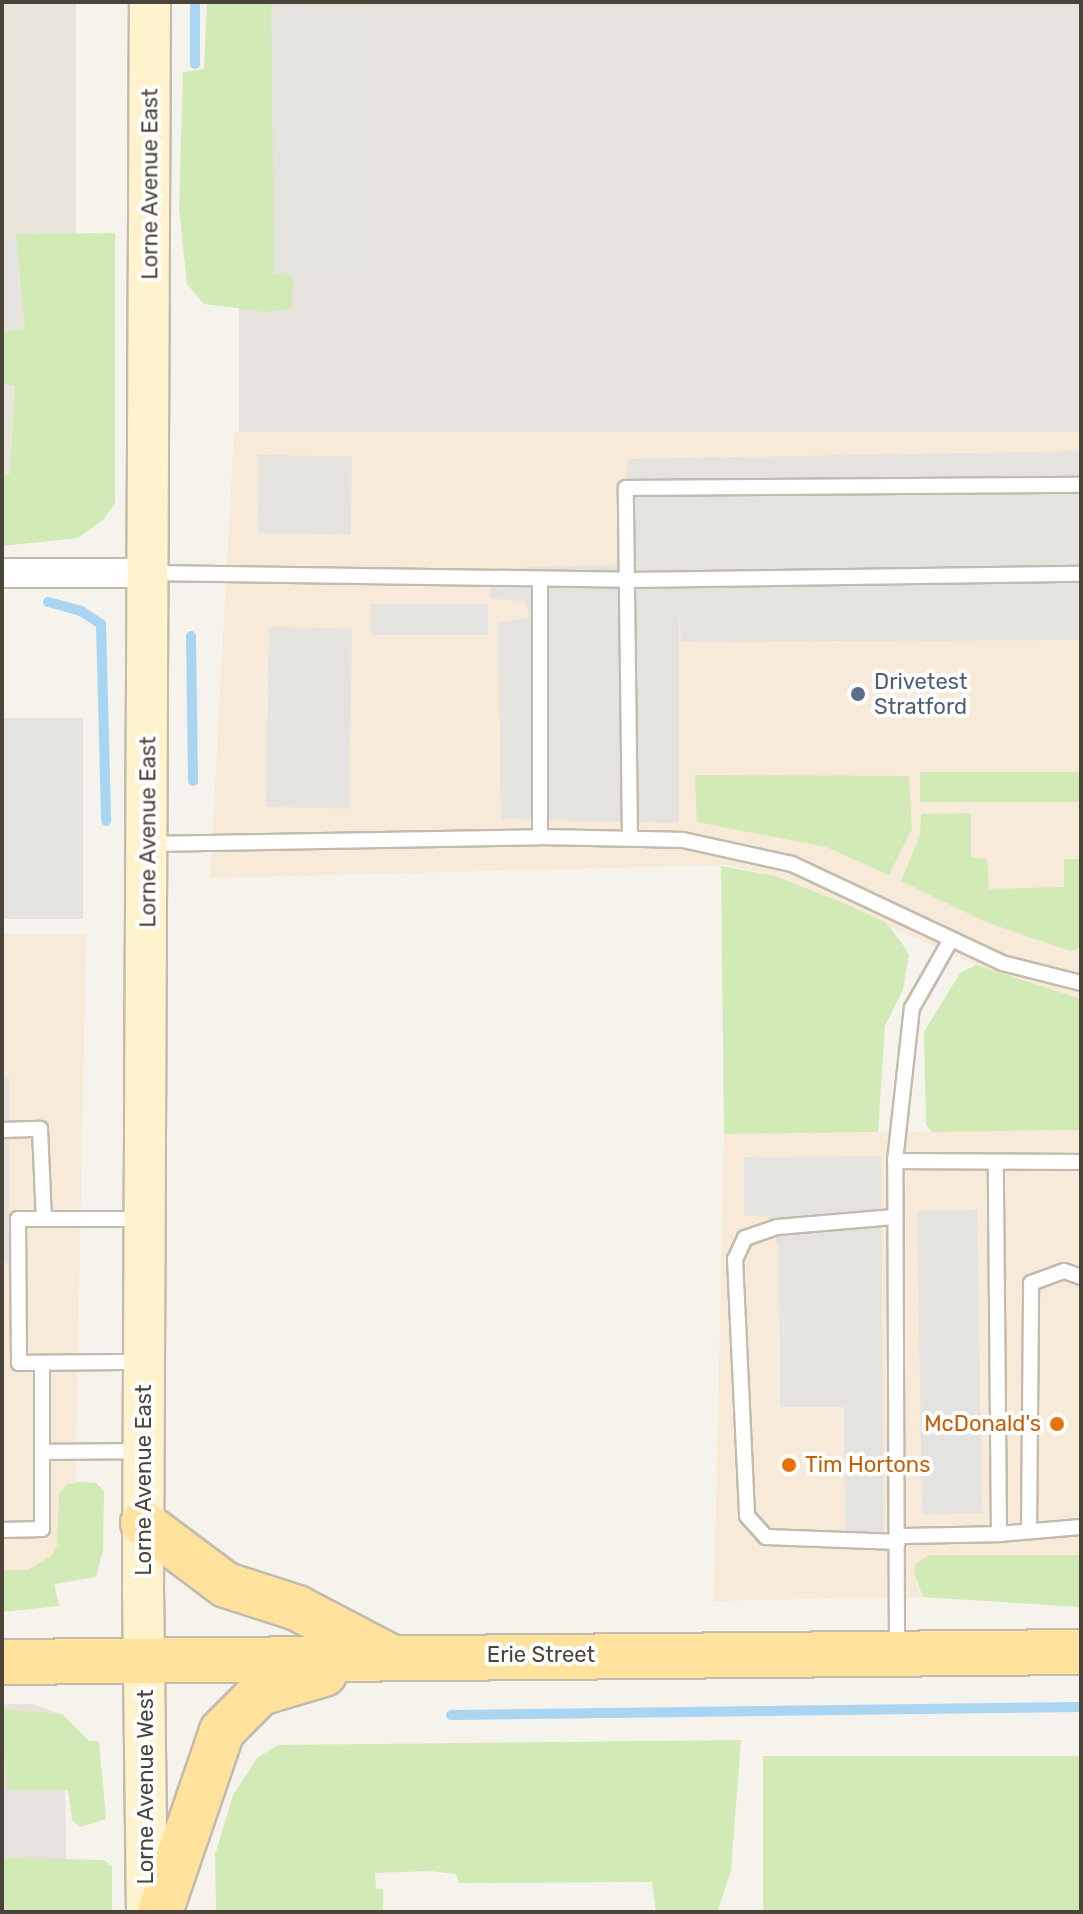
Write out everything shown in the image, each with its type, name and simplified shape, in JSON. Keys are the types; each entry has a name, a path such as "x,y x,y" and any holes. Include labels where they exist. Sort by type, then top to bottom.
{"main road":[{"name":"Lorne Avenue East","path":"145,1662 143,1523 150,573 150,2"},
{"path":"143,1523 226,1585 297,1608 388,1655"},
{"name":"Erie Street","path":"2,1662 145,1662 388,1655 1081,1652"},
{"path":"160,1912 222,1731 260,1693 388,1655"},
{"name":"Lorne Avenue West","path":"145,1662 147,1912"}],"street":[{"path":"2,573 150,573"}],"lane":[{"path":"630,837 626,488 1081,485"},
{"path":"150,573 629,580 1081,574"},
{"path":"540,579 540,837"},
{"path":"147,844 540,837 683,840 792,864 1002,963 1081,983"},
{"path":"897,1655 895,1161 912,1008 950,941"},
{"path":"2,1130 40,1129 44,1219"},
{"path":"895,1161 1081,1162"},
{"path":"996,1162 999,1534"},
{"path":"894,1217 777,1227 745,1238 735,1259 747,1516 766,1537 898,1539 1081,1527"},
{"path":"2,1219 145,1219"},
{"path":"18,1219 19,1363 144,1362"},
{"path":"1029,1531 1031,1283 1064,1271 1081,1277"},
{"path":"2,1530 42,1529 42,1363"},
{"path":"42,1452 144,1451"}],"shaded area":[{"path":"2,2 76,2 76,512 2,512"},
{"path":"239,2 1081,2 1081,432 239,432"},
{"path":"375,13 380,271 278,273 273,15"},
{"path":"2,240 17,240 17,327 2,327"},
{"path":"1081,422 1081,999 976,965 775,876 728,865 210,878 234,432"},
{"path":"1081,451 1081,640 681,642 679,606 679,823 501,819 498,623 530,617 525,601 491,599 489,569 651,563 621,561 628,459"},
{"path":"259,455 352,457 351,535 258,533"},
{"path":"371,604 488,604 488,635 371,635"},
{"path":"269,627 352,628 349,808 266,807"},
{"path":"2,718 83,718 83,919 2,919"},
{"path":"2,934 86,934 74,1556 53,1587 2,1588"},
{"path":"2,1077 9,1077 9,1263 2,1263"},
{"path":"1081,1130 1081,1555 930,1555 916,1583 923,1597 714,1601 724,1134"},
{"path":"881,1156 884,1536 845,1536 844,1407 780,1407 779,1248 768,1216 744,1216 744,1157"},
{"path":"977,1210 982,1513 922,1514 917,1211"},
{"path":"2,1704 33,1704 64,1716 67,1912 2,1912"}],"green space":[{"path":"207,2 271,2 274,274 293,275 292,308 268,312 204,304 187,284 179,208 183,72 204,69"},
{"path":"115,233 115,503 103,520 78,538 2,546 2,474 10,474 15,385 2,384 2,331 25,330 16,234"},
{"path":"920,772 1081,772 1081,802 920,802"},
{"path":"695,775 909,776 912,829 889,875 826,847 697,822"},
{"path":"971,813 971,857 987,859 989,889 1064,887 1064,859 1081,859 1081,948 1070,951 986,922 901,881 920,836 921,814"},
{"path":"721,866 775,876 848,905 885,922 902,943 909,955 903,990 885,1026 878,1132 724,1134"},
{"path":"976,965 1081,999 1081,1130 932,1132 926,1125 924,1032 960,973"},
{"path":"96,1483 104,1491 103,1550 96,1577 54,1584 59,1606 2,1612 2,1570 28,1570 51,1556 57,1546 59,1494 67,1484"},
{"path":"930,1555 1081,1555 1081,1607 923,1597 914,1573 916,1563"},
{"path":"2,1709 62,1714 89,1741 99,1741 106,1819 80,1827 72,1820 68,1790 7,1790"},
{"path":"741,1740 731,1871 717,1912 656,1912 652,1882 459,1883 456,1874 429,1871 375,1873 376,1889 383,1889 383,1912 216,1912 215,1855 233,1795 258,1757 279,1745"},
{"path":"763,1756 1081,1756 1081,1912 763,1912"},
{"path":"2,1858 104,1860 112,1866 112,1912 2,1912"}],"waterway":[{"path":"195,2 195,64"},
{"path":"48,602 81,611 101,624 106,821"},
{"path":"191,636 193,781"},
{"path":"451,1715 1081,1707"}],"place":[{"name":"Drivetest Stratford","path":"858,694"},
{"name":"McDonald's","path":"1057,1424"},
{"name":"Tim Hortons","path":"789,1465"}]}
